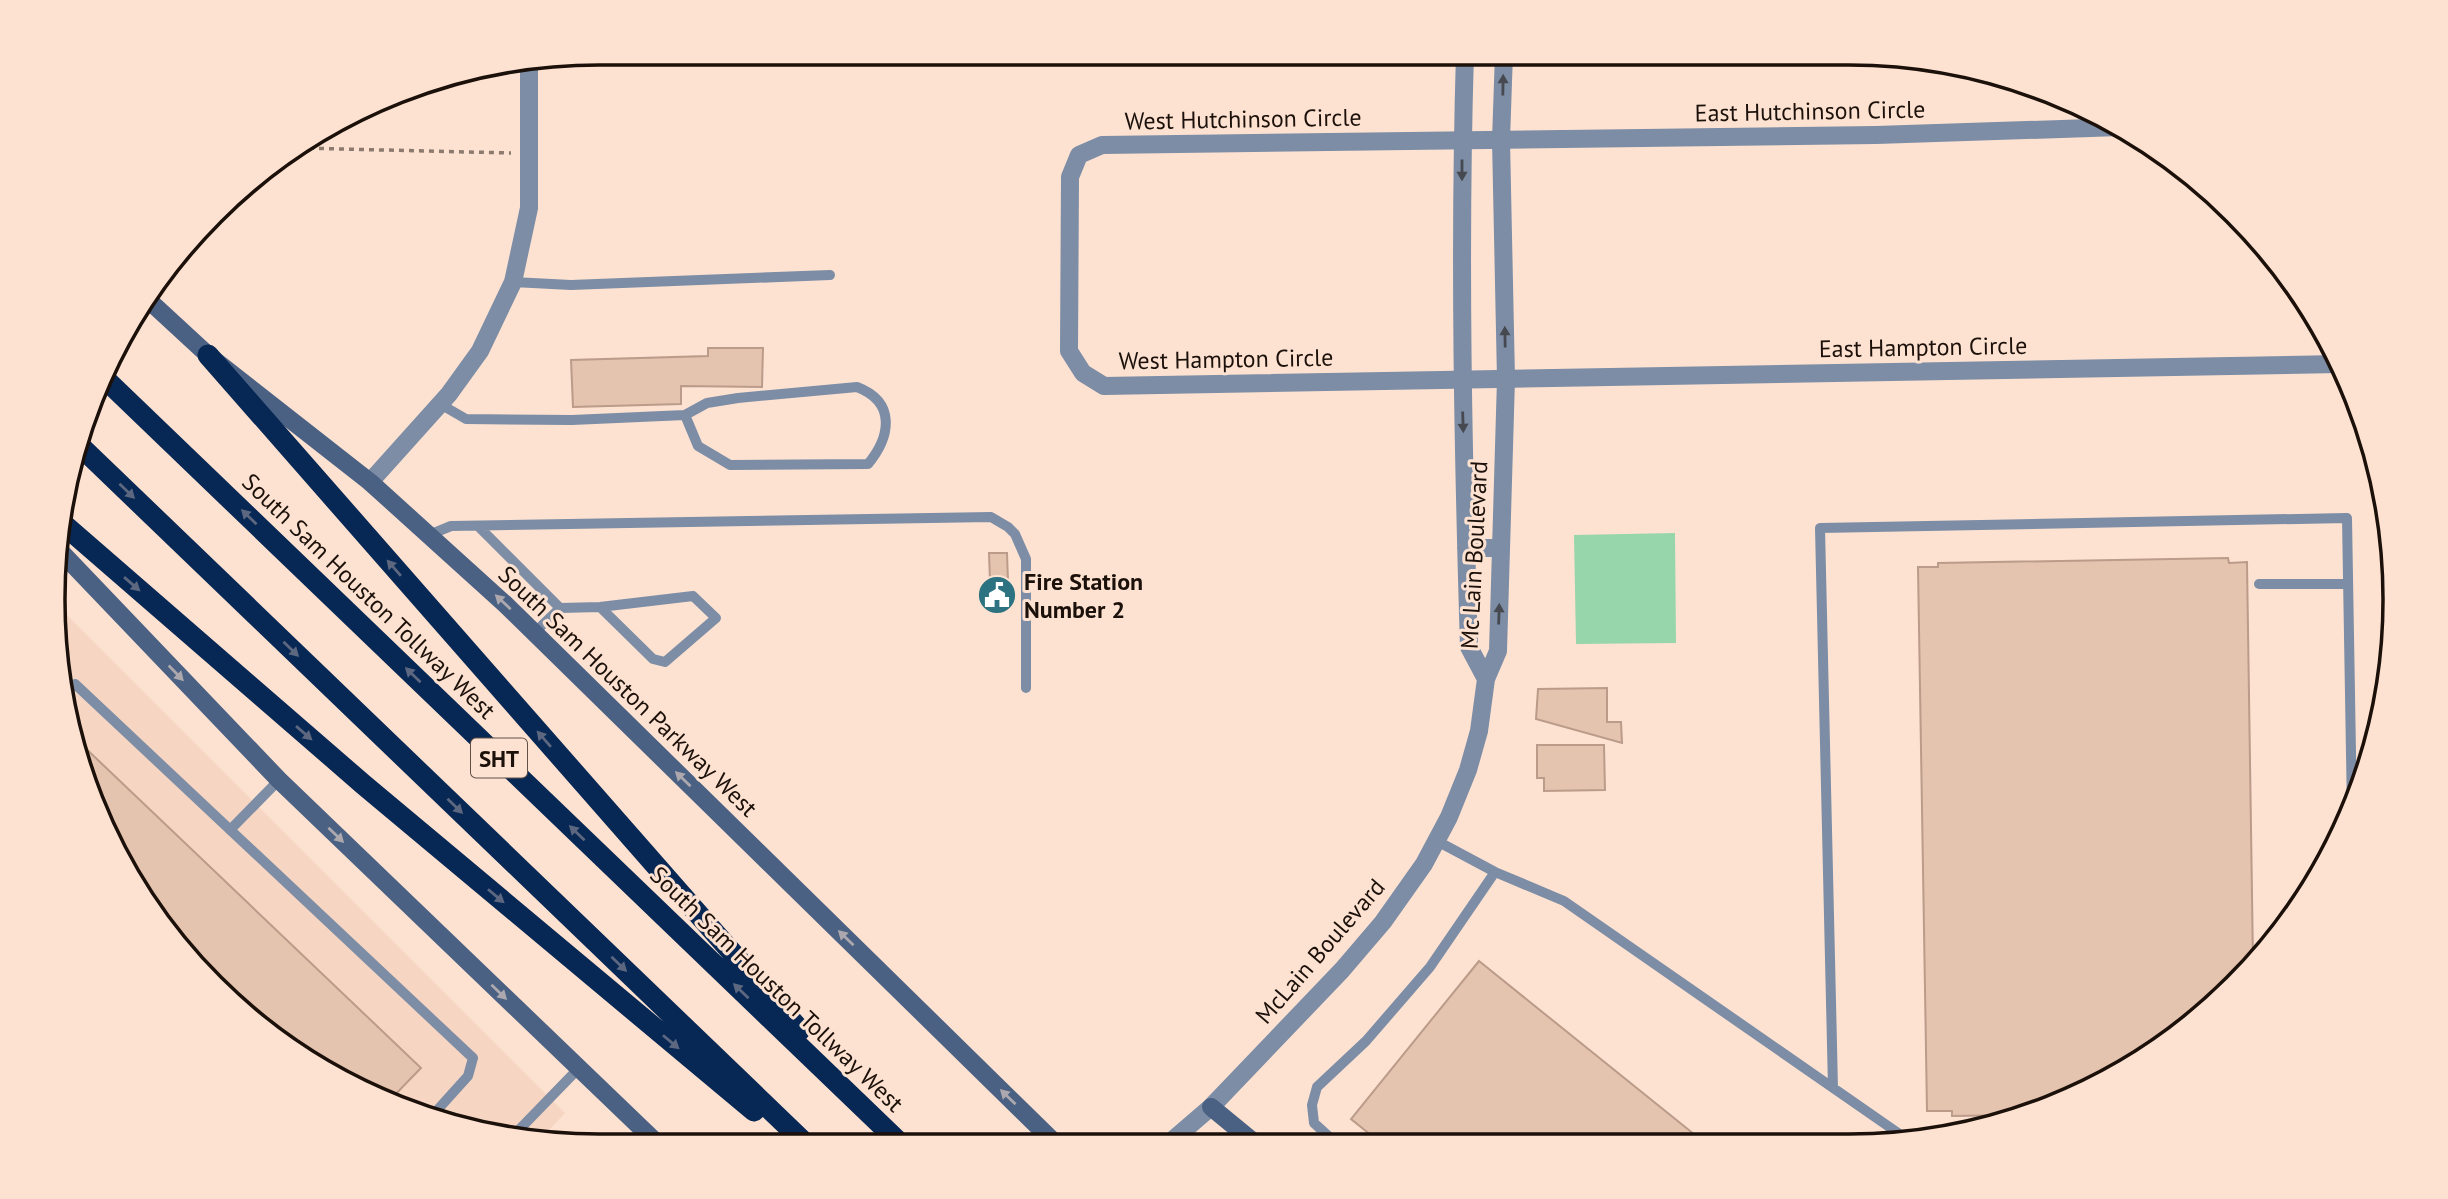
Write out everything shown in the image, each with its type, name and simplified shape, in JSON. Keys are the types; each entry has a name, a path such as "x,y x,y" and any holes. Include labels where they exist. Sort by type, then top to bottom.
{"highway":[{"path":"208,355 891,1134"},
{"name":"South Sam Houston Tollway West","path":"110,384 890,1134"},
{"name":"SHT","path":"86,452 796,1134"},
{"path":"69,529 364,785 781,1134"}],"main road":[{"name":"South Sam Houston Parkway West","path":"153,305 208,355 370,482 429,535 534,633 1046,1134"},
{"path":"67,558 279,780 647,1134"},
{"path":"1211,1107 1244,1134"}],"street":[{"name":"Mc Lain Boulevard","path":"1465,65 1461,380 1469,647 1486,679"},
{"name":"Mc Lain Boulevard","path":"1486,679 1498,651 1506,379 1501,140 1504,65"},
{"path":"370,482 440,404 480,351 513,282 528,208 529,69"},
{"name":"East Hutchinson Circle","path":"1501,140 1876,135 2100,128"},
{"name":"West Hutchinson Circle","path":"1070,244 1070,177 1079,155 1102,145 1501,140"},
{"name":"West Hampton Circle","path":"1070,244 1069,351 1083,373 1104,386 1506,379"},
{"name":"East Hampton Circle","path":"1506,379 2329,364"},
{"path":"1466,548 1501,548"},
{"name":"McLain Boulevard","path":"1180,1134 1211,1107 1342,970 1383,922 1424,864 1450,817 1468,770 1479,731 1486,679"}],"lane":[{"path":"513,282 571,285 830,275"},
{"path":"440,404 466,419 685,415 706,403 857,387 870,392 883,406 886,428 881,448 868,464 730,465 698,446 685,415"},
{"path":"429,535 451,526 991,517 1015,534 1026,559 1026,688"},
{"path":"1833,1088 1820,528 2347,518 2351,781"},
{"path":"478,526 560,608"},
{"path":"2259,584 2348,584"},
{"path":"534,633 560,608 600,607 693,596 716,618 665,662 660,662 653,659 600,607"},
{"path":"72,687 75,684 473,1059 468,1076 438,1109"},
{"path":"230,830 279,780"},
{"path":"1437,841 1495,872 1564,901 1896,1132"},
{"path":"1327,1134 1314,1122 1312,1105 1317,1087 1366,1041 1430,967 1495,872"},
{"path":"520,1128 578,1069"}],"path":[{"path":"313,148 530,152"}],"shaded area":[{"path":"65,613 565,1113 548,1132 495,1124 428,1106 395,1094 332,1063 256,1009 149,888 120,836 105,804 83,738 69,669"}],"green space":[{"path":"1675,533 1676,643 1576,644 1574,535"}],"building":[{"path":"708,348 763,348 762,387 681,386 681,404 573,407 571,360 708,356"},
{"path":"989,553 1007,553 1008,581 990,582"},
{"path":"2228,558 2229,563 2247,562 2253,950 2201,1002 2174,1024 2116,1063 2053,1094 1989,1115 1952,1116 1952,1111 1927,1111 1918,567 1938,567 1938,563"},
{"path":"1607,688 1607,722 1621,722 1622,743 1536,719 1538,689"},
{"path":"1537,745 1604,745 1605,790 1544,791 1544,778 1537,778"},
{"path":"86,749 421,1068 395,1094 332,1063 302,1044 247,1002 221,978 175,925 136,867 105,804"},
{"path":"1479,961 1694,1134 1370,1134 1351,1119"}],"place":[{"name":"Fire Station Number 2","path":"997,595"}]}
